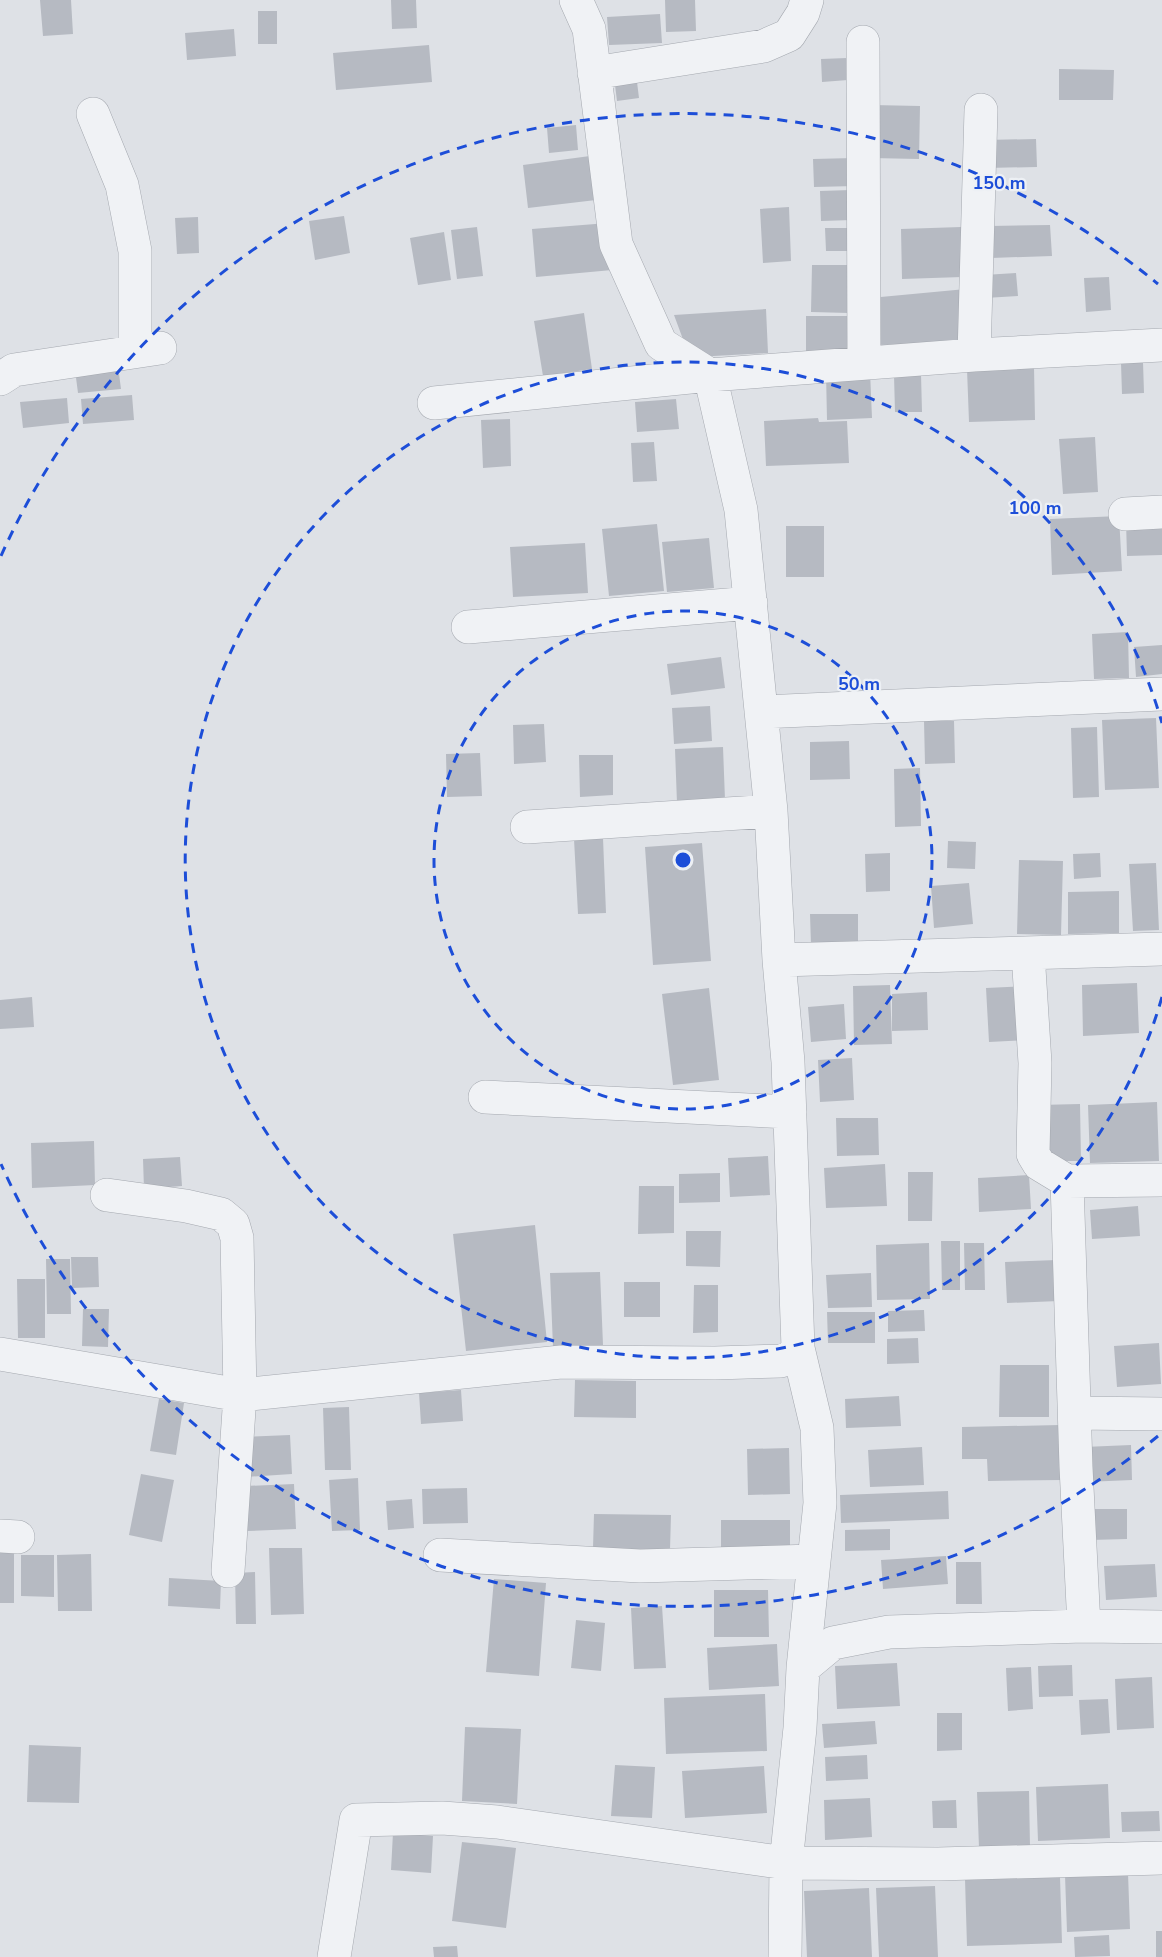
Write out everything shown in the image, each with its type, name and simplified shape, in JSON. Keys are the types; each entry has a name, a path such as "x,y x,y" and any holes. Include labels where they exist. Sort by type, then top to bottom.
{"street":[{"path":"576,0 589,29 616,244 661,344 710,375 741,510 751,603 771,811 779,960 788,1062 798,1348 817,1428 820,1503 802,1668 800,1728 786,1863 785,1957"},
{"path":"594,73 764,46 789,35 803,13 807,0"},
{"path":"863,42 864,363"},
{"path":"974,355 981,110"},
{"path":"0,379 14,370 147,350 135,251 122,185 93,114"},
{"path":"434,403 710,375 974,355 1162,345"},
{"path":"1125,514 1162,512"},
{"path":"468,627 751,603"},
{"path":"761,712 1162,694"},
{"path":"527,827 771,811"},
{"path":"779,960 1162,949"},
{"path":"1029,953 1035,1063 1033,1154 1039,1164 1068,1181 1162,1180"},
{"path":"485,1097 790,1112"},
{"path":"1068,1181 1074,1413 1084,1626"},
{"path":"108,1195 186,1206 221,1214 233,1224 237,1238 240,1395 228,1571"},
{"path":"0,1354 240,1395 561,1362 781,1361 791,1357 798,1348"},
{"path":"1074,1413 1162,1414"},
{"path":"440,1555 640,1566 814,1561"},
{"path":"802,1668 833,1643 889,1632 1084,1626 1162,1628"},
{"path":"334,1957 356,1820 442,1818 497,1822 786,1863 938,1864 1162,1858"}],"building":[{"path":"40,0 71,0 73,34 43,36"},
{"path":"391,0 416,0 417,28 392,29"},
{"path":"665,0 695,0 696,31 666,32"},
{"path":"258,11 277,11 277,44 258,44"},
{"path":"660,14 662,43 609,45 607,17"},
{"path":"234,29 236,56 187,60 185,33"},
{"path":"429,45 432,82 336,90 333,53"},
{"path":"847,58 848,80 822,82 821,59"},
{"path":"1059,69 1114,70 1113,100 1059,100"},
{"path":"636,74 639,98 617,101 614,77"},
{"path":"872,105 920,106 919,159 871,158"},
{"path":"576,125 578,150 549,153 547,128"},
{"path":"1036,139 1037,167 986,168 985,140"},
{"path":"590,156 596,200 528,208 523,165"},
{"path":"854,158 855,186 814,187 813,159"},
{"path":"851,190 852,220 821,221 820,191"},
{"path":"789,207 791,261 763,263 760,209"},
{"path":"344,216 350,253 315,260 309,221"},
{"path":"198,217 199,253 177,254 175,218"},
{"path":"608,223 612,270 536,277 532,229"},
{"path":"1050,225 1052,256 991,258 990,226"},
{"path":"477,227 483,276 457,279 451,230"},
{"path":"961,227 962,277 902,279 901,229"},
{"path":"825,228 850,228 850,251 826,251"},
{"path":"444,232 451,280 418,285 410,238"},
{"path":"812,265 850,265 849,313 811,312"},
{"path":"1016,273 1018,296 985,298 984,275"},
{"path":"1109,277 1111,310 1086,312 1084,278"},
{"path":"966,289 967,343 875,345 870,298"},
{"path":"766,309 768,353 695,357 684,342 674,315"},
{"path":"584,313 592,369 543,376 534,321"},
{"path":"806,316 849,316 848,353 806,353"},
{"path":"1143,362 1144,393 1122,394 1121,363"},
{"path":"118,366 121,389 78,393 75,370"},
{"path":"1034,367 1035,420 969,422 967,369"},
{"path":"870,371 872,418 827,420 826,372"},
{"path":"921,374 922,412 895,412 894,375"},
{"path":"132,395 134,420 83,424 81,399"},
{"path":"67,398 69,423 23,428 20,402"},
{"path":"676,399 679,429 637,432 635,402"},
{"path":"818,418 819,422 847,421 849,463 766,466 764,421"},
{"path":"510,419 511,466 483,468 481,420"},
{"path":"1095,437 1098,492 1063,494 1059,439"},
{"path":"654,442 657,481 633,482 631,443"},
{"path":"1119,516 1122,571 1052,575 1050,519"},
{"path":"1162,520 1162,555 1127,556 1126,521"},
{"path":"657,524 664,591 609,596 602,529"},
{"path":"786,526 824,526 824,577 786,577"},
{"path":"709,538 714,588 667,592 662,542"},
{"path":"585,543 588,593 513,597 510,547"},
{"path":"1128,632 1129,678 1094,679 1092,634"},
{"path":"1162,645 1162,674 1136,677 1134,647"},
{"path":"721,657 725,688 671,695 667,664"},
{"path":"710,706 712,741 674,744 672,708"},
{"path":"1156,718 1159,788 1105,790 1102,720"},
{"path":"924,721 954,721 955,763 925,764"},
{"path":"544,724 546,762 514,764 513,725"},
{"path":"1097,727 1099,797 1073,798 1071,728"},
{"path":"849,741 850,779 810,780 810,742"},
{"path":"723,747 725,800 677,803 675,749"},
{"path":"480,753 482,796 447,797 446,754"},
{"path":"579,755 613,755 613,795 580,797"},
{"path":"920,768 921,826 895,827 894,769"},
{"path":"603,838 606,913 578,914 574,839"},
{"path":"948,841 976,842 975,869 947,868"},
{"path":"702,843 711,961 653,965 645,847"},
{"path":"890,853 890,891 866,892 865,854"},
{"path":"1100,853 1101,877 1074,879 1073,854"},
{"path":"1019,860 1063,861 1061,935 1017,934"},
{"path":"1156,863 1159,930 1133,931 1129,864"},
{"path":"969,883 973,924 934,928 931,886"},
{"path":"1119,891 1119,933 1068,934 1068,892"},
{"path":"810,914 858,914 858,945 811,945"},
{"path":"1137,983 1139,1033 1083,1036 1082,985"},
{"path":"890,985 892,1044 854,1045 853,986"},
{"path":"1026,986 1029,1040 989,1042 986,988"},
{"path":"709,988 719,1080 673,1085 662,994"},
{"path":"927,992 928,1030 892,1031 892,994"},
{"path":"32,997 34,1027 0,1029 0,1000"},
{"path":"844,1004 846,1039 811,1042 808,1007"},
{"path":"852,1058 854,1100 820,1102 818,1060"},
{"path":"1157,1102 1159,1161 1090,1163 1088,1105"},
{"path":"1080,1104 1081,1161 1039,1161 1039,1105"},
{"path":"836,1118 878,1118 879,1155 837,1156"},
{"path":"94,1141 95,1185 32,1188 31,1143"},
{"path":"768,1156 770,1195 730,1197 728,1158"},
{"path":"180,1157 182,1186 144,1189 143,1159"},
{"path":"885,1164 887,1206 826,1208 824,1168"},
{"path":"908,1172 933,1172 932,1221 908,1221"},
{"path":"720,1173 720,1202 679,1203 679,1174"},
{"path":"1029,1175 1031,1209 979,1212 978,1178"},
{"path":"639,1186 674,1186 674,1233 638,1234"},
{"path":"1138,1206 1140,1236 1092,1239 1090,1210"},
{"path":"535,1225 547,1342 466,1351 453,1234"},
{"path":"686,1231 721,1231 720,1267 686,1266"},
{"path":"941,1241 960,1241 960,1290 942,1290"},
{"path":"929,1243 930,1299 877,1300 876,1245"},
{"path":"964,1243 984,1243 985,1290 965,1290"},
{"path":"71,1257 98,1257 99,1287 72,1288"},
{"path":"46,1259 70,1259 71,1314 47,1314"},
{"path":"1057,1260 1059,1301 1007,1303 1005,1262"},
{"path":"600,1272 603,1345 553,1347 550,1273"},
{"path":"871,1273 872,1307 828,1308 826,1275"},
{"path":"17,1279 45,1279 45,1338 18,1338"},
{"path":"624,1282 660,1282 660,1317 624,1317"},
{"path":"694,1285 718,1285 718,1332 693,1333"},
{"path":"83,1309 109,1309 108,1347 82,1346"},
{"path":"924,1310 925,1331 888,1332 888,1311"},
{"path":"827,1312 875,1312 875,1343 828,1343"},
{"path":"918,1338 919,1363 887,1364 887,1339"},
{"path":"1159,1343 1161,1384 1117,1387 1114,1346"},
{"path":"1000,1365 1049,1365 1049,1417 999,1417"},
{"path":"575,1380 636,1381 636,1418 574,1417"},
{"path":"461,1390 463,1421 421,1424 419,1393"},
{"path":"899,1396 901,1426 846,1428 845,1399"},
{"path":"159,1399 184,1403 176,1455 150,1451"},
{"path":"349,1407 351,1470 325,1470 323,1408"},
{"path":"1060,1425 1061,1480 988,1481 987,1459 962,1459 962,1427"},
{"path":"290,1435 292,1474 246,1477 244,1437"},
{"path":"1131,1445 1132,1480 1085,1482 1084,1447"},
{"path":"922,1447 924,1485 870,1487 868,1450"},
{"path":"789,1448 790,1494 748,1495 747,1449"},
{"path":"141,1474 174,1480 162,1542 129,1535"},
{"path":"358,1478 360,1530 332,1531 329,1480"},
{"path":"294,1484 296,1529 247,1531 245,1486"},
{"path":"467,1488 468,1523 423,1524 422,1489"},
{"path":"948,1491 949,1519 841,1523 840,1495"},
{"path":"412,1499 414,1528 388,1530 386,1501"},
{"path":"1090,1509 1127,1509 1127,1539 1090,1540"},
{"path":"594,1514 671,1515 670,1550 593,1548"},
{"path":"721,1520 790,1520 790,1555 721,1555"},
{"path":"890,1529 890,1550 845,1551 845,1530"},
{"path":"269,1548 302,1548 304,1614 271,1615"},
{"path":"0,1550 14,1550 14,1603 0,1603"},
{"path":"91,1554 92,1611 58,1611 57,1555"},
{"path":"21,1555 54,1555 54,1597 21,1596"},
{"path":"946,1556 948,1584 883,1589 881,1560"},
{"path":"956,1562 981,1562 982,1604 956,1604"},
{"path":"1155,1564 1157,1597 1106,1600 1104,1566"},
{"path":"255,1572 256,1624 236,1624 235,1573"},
{"path":"169,1578 221,1581 220,1609 168,1606"},
{"path":"494,1579 546,1583 539,1676 486,1672"},
{"path":"714,1590 768,1590 769,1637 714,1637"},
{"path":"662,1606 666,1668 634,1669 631,1608"},
{"path":"576,1620 605,1623 601,1671 571,1668"},
{"path":"777,1644 779,1686 709,1690 707,1648"},
{"path":"897,1663 900,1706 837,1709 835,1666"},
{"path":"1072,1665 1073,1696 1039,1697 1038,1666"},
{"path":"1031,1667 1033,1709 1008,1711 1006,1668"},
{"path":"1152,1677 1154,1728 1117,1730 1115,1679"},
{"path":"765,1694 767,1751 666,1754 664,1698"},
{"path":"1108,1699 1110,1733 1081,1735 1079,1700"},
{"path":"937,1713 962,1713 962,1750 937,1751"},
{"path":"875,1721 877,1744 824,1748 822,1724"},
{"path":"465,1727 521,1729 517,1804 462,1801"},
{"path":"29,1745 81,1747 79,1803 27,1802"},
{"path":"867,1755 868,1779 826,1781 825,1757"},
{"path":"615,1765 655,1767 652,1818 611,1816"},
{"path":"764,1766 767,1813 685,1818 682,1771"},
{"path":"1108,1784 1110,1838 1038,1841 1036,1787"},
{"path":"1029,1791 1030,1847 979,1848 977,1792"},
{"path":"870,1798 872,1837 825,1840 824,1800"},
{"path":"956,1800 957,1828 933,1828 932,1801"},
{"path":"1159,1811 1160,1831 1122,1832 1121,1812"},
{"path":"393,1833 433,1836 431,1873 391,1870"},
{"path":"462,1842 516,1848 506,1928 452,1921"},
{"path":"1128,1873 1130,1929 1067,1932 1065,1875"},
{"path":"1060,1877 1062,1943 967,1946 965,1879"},
{"path":"935,1886 938,1957 879,1957 876,1888"},
{"path":"869,1888 872,1957 807,1957 804,1891"},
{"path":"1156,1931 1162,1931 1162,1957 1156,1957"},
{"path":"1109,1935 1110,1956 1075,1957 1074,1937"},
{"path":"457,1946 458,1957 434,1957 433,1947"}]}
